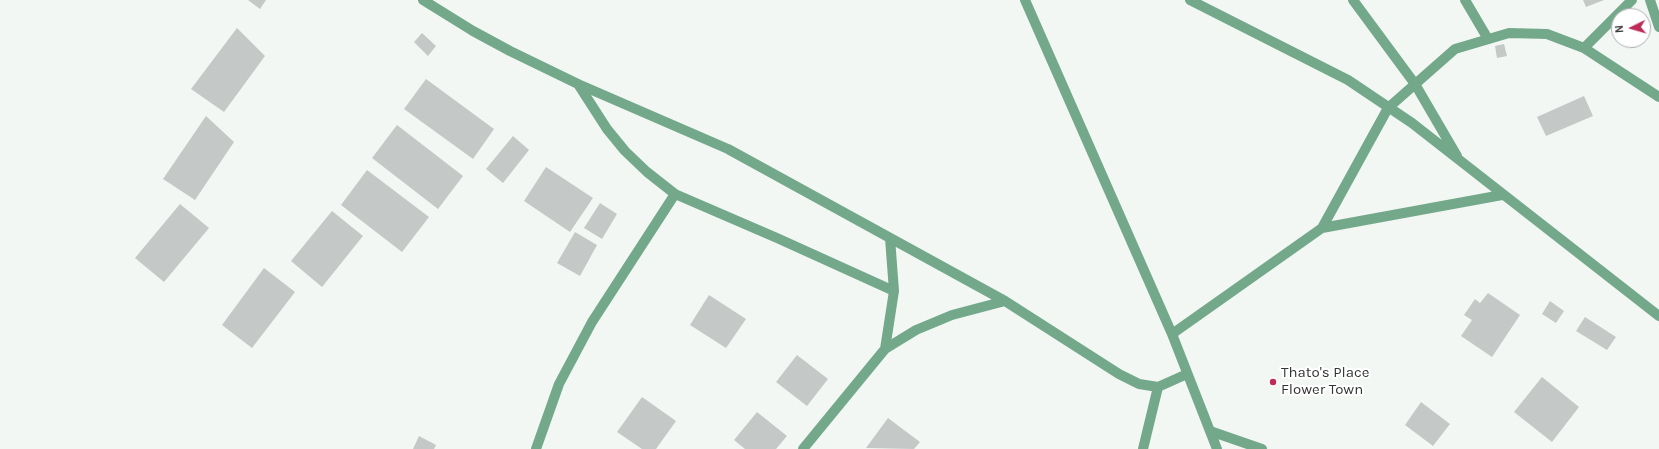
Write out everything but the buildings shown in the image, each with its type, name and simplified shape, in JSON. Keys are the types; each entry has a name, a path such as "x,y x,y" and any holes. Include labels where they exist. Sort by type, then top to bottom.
{"street":[{"path":"423,0 504,48 578,84 728,149 1005,301 1120,374 1139,384 1158,387 1187,374"},
{"path":"1025,0 1172,334 1217,449"},
{"path":"1190,0 1348,80 1412,123 1502,195 1659,316"},
{"path":"1353,0 1415,84 1460,161"},
{"path":"1465,0 1488,39"},
{"path":"1584,48 1632,0"},
{"path":"1650,0 1659,27"},
{"path":"1322,228 1388,108 1455,49 1509,33 1547,34 1584,48 1659,97"},
{"path":"578,84 607,129 625,151 647,172 676,194 777,238 894,292"},
{"path":"536,449 559,384 592,322 676,194"},
{"path":"1172,334 1322,228 1502,195"},
{"path":"885,349 894,292 890,238"},
{"path":"803,449 885,349 916,330 952,315 1005,301"},
{"path":"1143,449 1158,387"},
{"path":"1210,432 1262,449"}],"place":[{"name":"Thato's Place Flower Town","path":"1273,382"}]}
